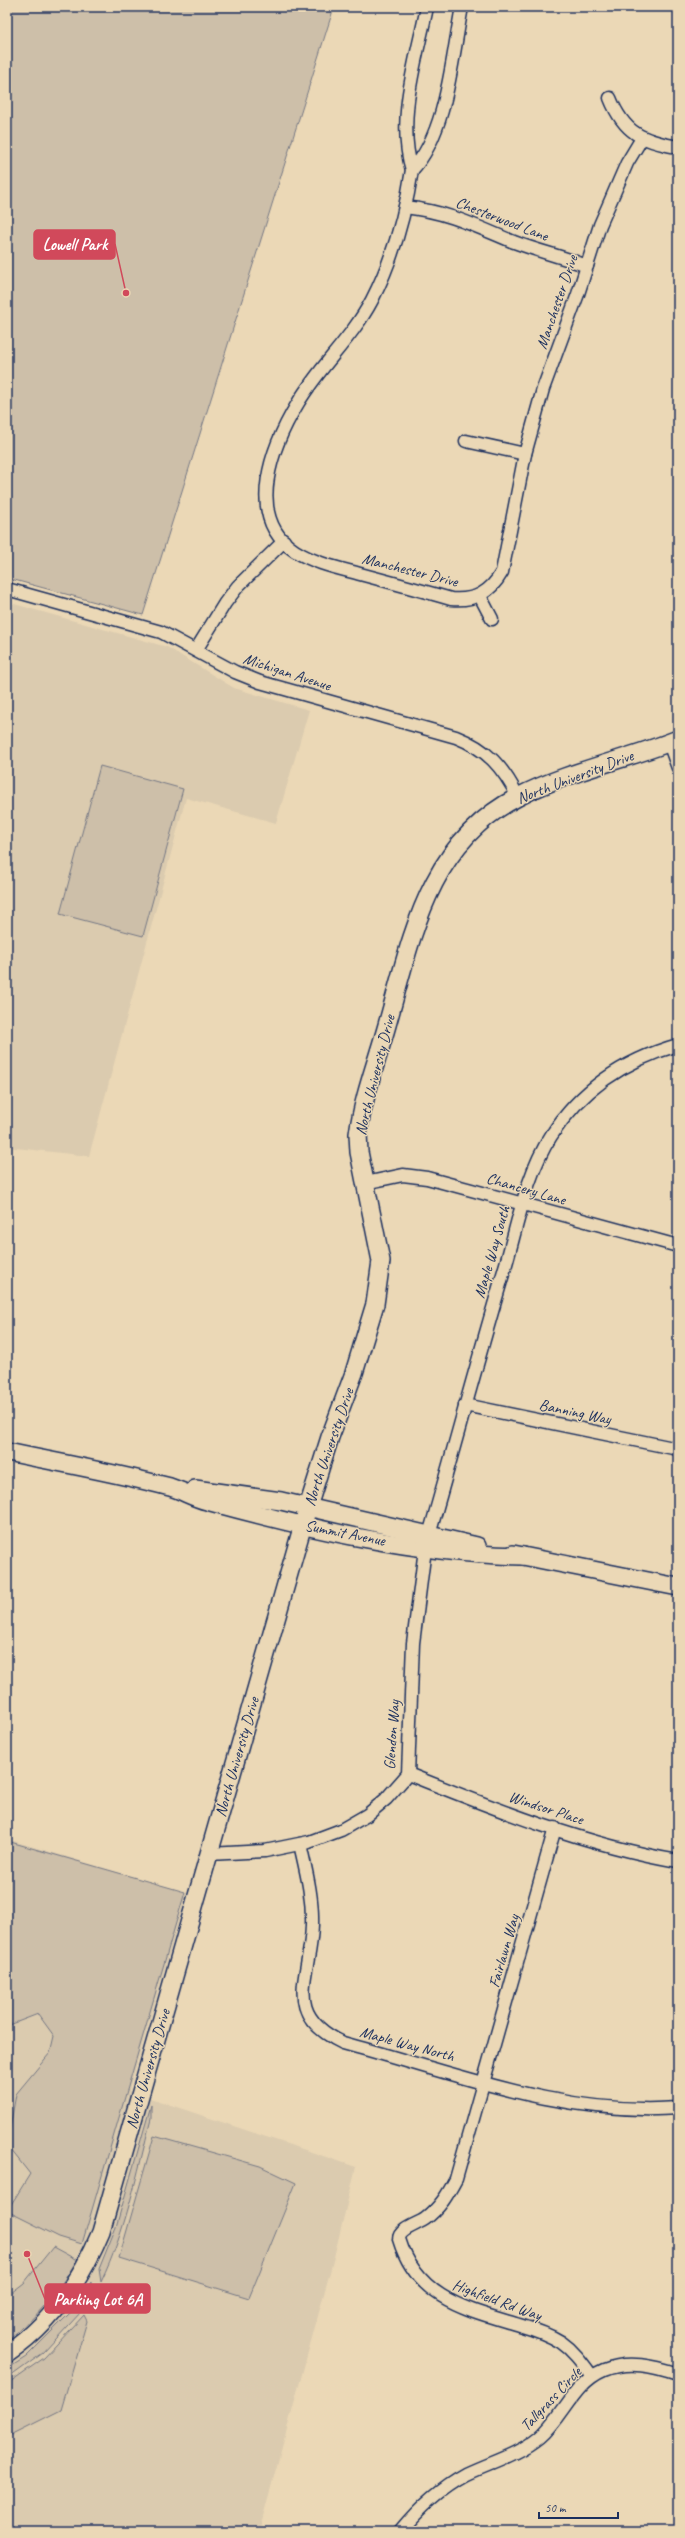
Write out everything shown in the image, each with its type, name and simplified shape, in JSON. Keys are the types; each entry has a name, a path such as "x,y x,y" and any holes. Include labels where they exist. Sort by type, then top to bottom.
{"street":[{"name":"Manchester Drive","path":"427,7 408,102 409,160 412,170 405,207 391,259 372,301 342,346 298,402 279,438 268,473 266,494 269,517 284,541 304,556 332,566 451,599 464,600 480,596 494,585 502,572 525,454 544,389 609,204 642,138"},
{"name":"Manchester Drive","path":"412,170 418,163 439,125 462,7"},
{"path":"610,98 621,122 642,138 678,147"},
{"name":"Chesterwood Lane","path":"405,207 447,214 478,225 531,248 587,266"},
{"path":"466,441 525,454"},
{"path":"196,650 225,603 238,586 284,541"},
{"name":"Michigan Avenue","path":"7,589 141,625 161,632 235,672 260,682 468,742 481,748 496,762 518,796"},
{"path":"480,596 492,619"},
{"path":"674,741 678,768"},
{"name":"North University Drive","path":"7,2354 51,2316 69,2293 90,2259 101,2232 308,1507 365,1337 380,1281 380,1251 358,1152 360,1122 426,896 449,858 462,841 482,823 518,796 674,741"},
{"name":"Maple Way South","path":"427,1542 523,1205 543,1151 558,1125 579,1102 624,1066 655,1052 678,1045"},
{"name":"Chancery Lane","path":"365,1183 394,1176 414,1175 678,1246"},
{"name":"Banning Way","path":"465,1405 677,1447"},
{"name":"Summit Avenue","path":"7,1452 171,1488 204,1500 303,1525 523,1556 678,1587"},
{"name":"Summit Avenue","path":"171,1488 207,1490 308,1507 427,1542"},
{"name":"Glendon Way","path":"209,1854 249,1854 300,1844 341,1830 367,1815 386,1799 408,1774 413,1643 427,1542"},
{"name":"Windsor Place","path":"408,1774 555,1828 614,1846 678,1860"},
{"name":"Fairlawn Way","path":"483,2082 555,1828"},
{"name":"Maple Way North","path":"300,1844 310,1890 312,1914 303,1993 310,2018 325,2034 343,2043 483,2082 569,2102 633,2108 678,2108"},
{"name":"Highfield Rd Way","path":"483,2082 456,2179 444,2201 435,2210 399,2235 402,2247 416,2273 434,2292 470,2310 548,2335 573,2352 592,2376"},
{"name":"Tallgrass Circle","path":"400,2531 413,2515 450,2484 466,2474 517,2452 541,2436 579,2388 592,2376 626,2364 649,2366 678,2374"}],"shaded area":[{"path":"7,7 334,7 143,615 7,578"},
{"path":"7,602 167,647 234,688 309,710 276,823 186,798 89,1156 7,1147"},
{"path":"100,766 183,789 143,936 60,914"},
{"path":"7,1839 187,1893 129,2091 356,2167 333,2261 259,2531 7,2531"},
{"path":"7,1841 185,1892 82,2244 59,2237 7,2211 30,2174 7,2145 16,2094 50,2053 54,2036 38,2014 7,2026"},
{"path":"151,2105 151,2119 130,2202 110,2262 101,2282 99,2269 116,2227"},
{"path":"154,2136 260,2166 296,2183 249,2298 119,2258"},
{"path":"53,2247 77,2260 46,2304 28,2323 7,2340 7,2296 24,2283"},
{"path":"91,2282 92,2297 87,2304 81,2298"},
{"path":"75,2308 81,2312 43,2353 7,2379 7,2369 26,2357"},
{"path":"84,2315 87,2321 61,2410 7,2437 7,2384 44,2358"}],"place":[{"name":"Lowell Park","path":"126,293"},
{"name":"Parking Lot 6A","path":"27,2254"}]}
